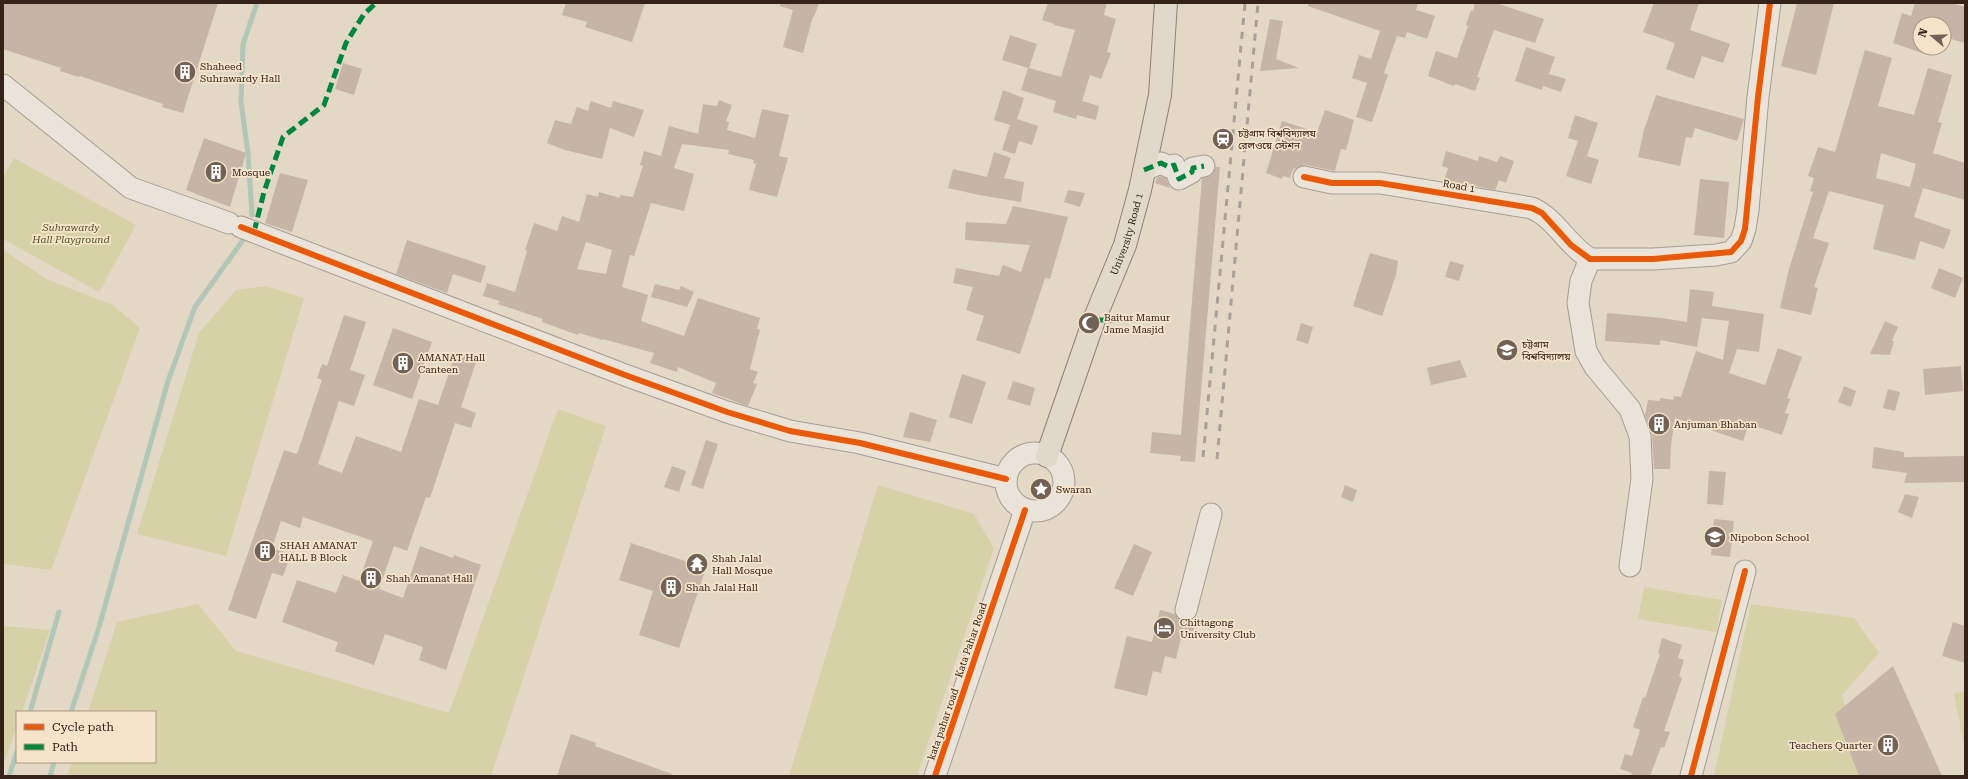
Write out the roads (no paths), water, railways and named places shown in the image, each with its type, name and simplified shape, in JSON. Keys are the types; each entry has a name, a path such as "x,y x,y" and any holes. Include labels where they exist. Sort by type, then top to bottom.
{"main road":[{"name":"University Road 1","path":"1047,456 1096,313 1125,245 1144,170 1160,95 1166,3"}],"street":[{"path":"1630,566 1642,479 1640,436 1630,409 1595,367 1586,350 1578,303 1581,281 1590,259 1653,260 1716,255 1731,252 1741,241 1748,210 1758,97 1770,3"},
{"path":"3,85 131,188 235,225 625,375 727,412 790,431 860,442 1006,479"},
{"path":"1144,170 1161,163 1169,167 1174,166 1179,179 1192,172 1193,168 1204,166"},
{"name":"Road 1","path":"1304,177 1332,183 1380,183 1532,208 1542,213 1571,245 1590,259"},
{"path":"1038,453 1054,460 1062,473 1064,482 1058,499 1043,510 1026,510 1013,501 1008,494 1006,479 1014,462 1021,457 1038,453"},
{"name":"Kata Pahar Road","path":"936,776 1026,510"},
{"path":"1186,610 1211,514"},
{"name":"kata pahar road","path":"936,776 1015,543"},
{"path":"1691,776 1745,571"}],"waterway":[{"path":"252,215 248,153 241,102 243,44 257,3"},
{"path":"71,711 99,627 168,381 195,307 243,240"},
{"path":"30,711 59,612"},
{"path":"9,776 16,755"},
{"path":"50,776 54,763"}],"railway":[{"path":"1203,457 1245,3"},
{"path":"1217,459 1258,3"}],"place":[{"name":"Shaheed Suhrawardy Hall","path":"185,72"},
{"name":"চট্টগ্রাম বিশ্ববিদ্যালয় রেলওয়ে স্টেশন","path":"1223,139"},
{"name":"Mosque","path":"216,172"},
{"name":"Baitur Mamur Jame Masjid","path":"1089,323"},
{"name":"চট্টগ্রাম বিশ্ববিদ্যালয়","path":"1507,350"},
{"name":"AMANAT Hall Canteen","path":"403,363"},
{"name":"Anjuman Bhaban","path":"1659,424"},
{"name":"Swaran","path":"1041,489"},
{"name":"Nipobon School","path":"1715,537"},
{"name":"SHAH AMANAT HALL B Block","path":"265,551"},
{"name":"Shah Jalal Hall Mosque","path":"697,564"},
{"name":"Shah Amanat Hall","path":"371,578"},
{"name":"Shah Jalal Hall","path":"671,587"},
{"name":"Chittagong University Club","path":"1164,628"},
{"name":"Teachers Quarter","path":"1888,745"}],"park label":[{"name":"Suhrawardy Hall Playground","path":"71,232"}]}
